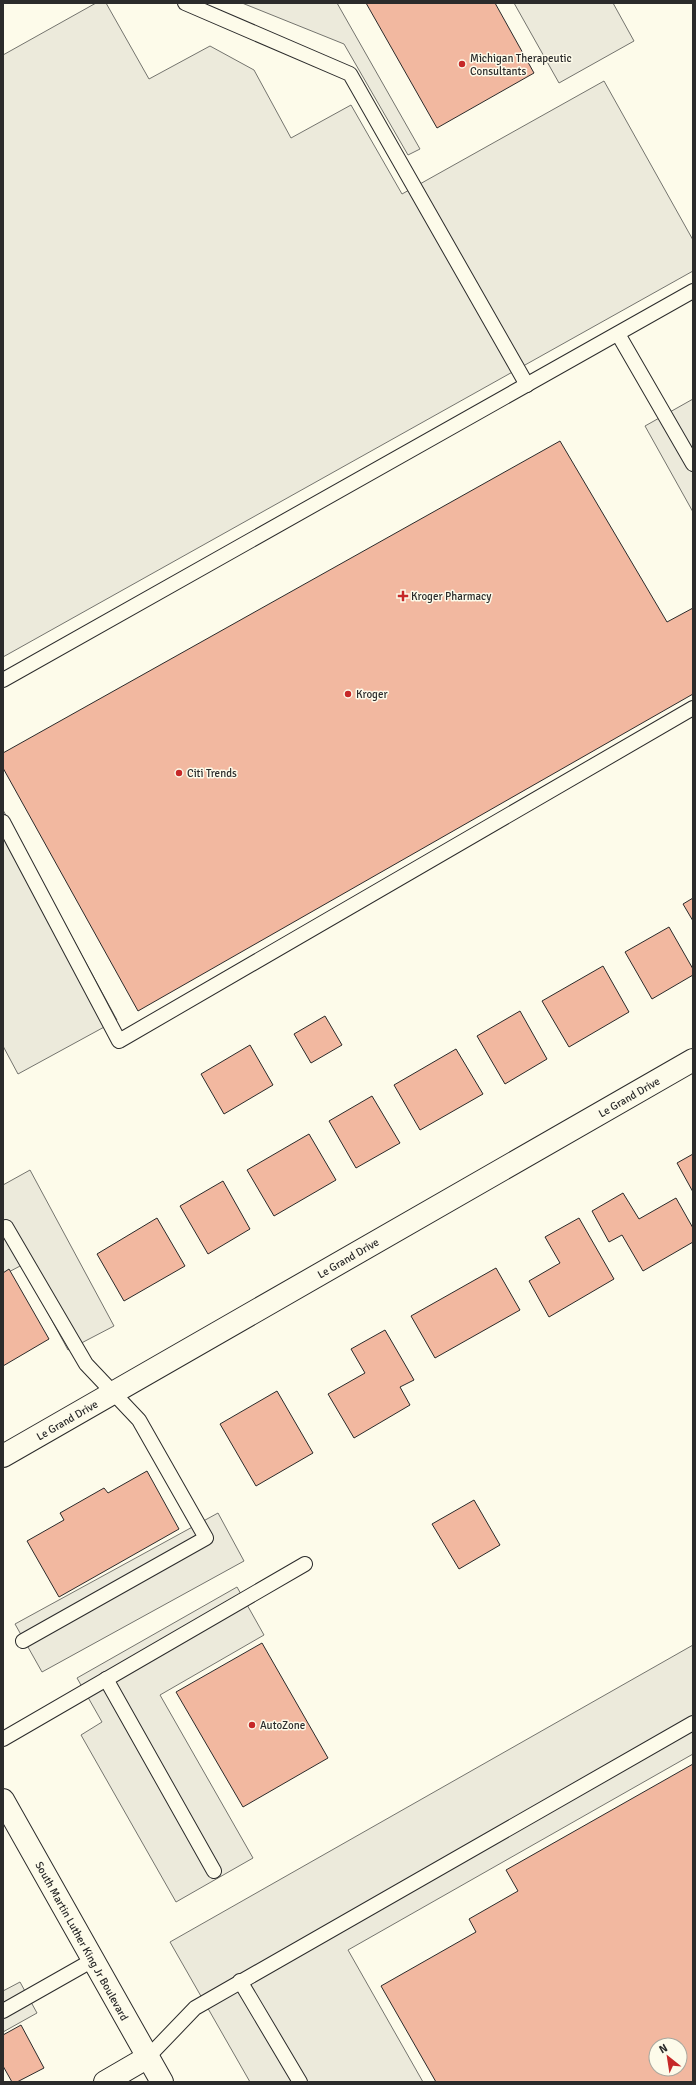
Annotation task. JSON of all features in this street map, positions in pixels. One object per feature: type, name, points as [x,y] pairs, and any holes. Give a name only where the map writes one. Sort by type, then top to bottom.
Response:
[{"type":"street","name":"Le Grand Drive","points":[[3,1456],[693,1060]]},
{"type":"street","name":"South Martin Luther King Jr Boulevard","points":[[3,1800],[162,2082]]},
{"type":"street","points":[[105,2082],[148,2057]]},
{"type":"lane","points":[[184,3],[350,74],[527,385]]},
{"type":"lane","points":[[3,680],[693,291]]},
{"type":"lane","points":[[618,334],[693,464]]},
{"type":"lane","points":[[3,822],[119,1041],[693,708]]},
{"type":"lane","points":[[3,1228],[6,1227],[86,1364],[139,1420],[206,1538],[23,1641]]},
{"type":"lane","points":[[3,1739],[305,1564]]},
{"type":"lane","points":[[106,1679],[214,1872]]},
{"type":"lane","points":[[148,2057],[195,2008],[693,1723]]},
{"type":"lane","points":[[3,2011],[93,1960]]},
{"type":"lane","points":[[240,1982],[300,2082]]},
{"type":"shaded area","points":[[96,3],[106,3],[149,79],[210,46],[254,70],[291,138],[351,105],[402,194],[604,81],[693,240],[693,271],[3,657],[3,55]]},
{"type":"shaded area","points":[[242,3],[337,3],[420,149],[408,155],[344,44]]},
{"type":"shaded area","points":[[514,3],[613,3],[634,41],[559,83]]},
{"type":"shaded area","points":[[693,399],[693,512],[645,426]]},
{"type":"shaded area","points":[[3,810],[117,1020],[18,1074],[3,1046]]},
{"type":"shaded area","points":[[30,1170],[114,1326],[68,1350],[22,1265],[3,1275],[3,1185]]},
{"type":"shaded area","points":[[218,1513],[244,1561],[42,1672],[15,1624]]},
{"type":"shaded area","points":[[237,1587],[264,1635],[160,1695],[253,1858],[176,1902],[81,1735],[102,1722],[77,1678]]},
{"type":"shaded area","points":[[693,1645],[693,1754],[348,1950],[423,2082],[250,2082],[170,1942]]},
{"type":"shaded area","points":[[20,1982],[37,2013],[3,2032],[3,1991]]},
{"type":"building","points":[[366,3],[495,3],[534,73],[437,128]]},
{"type":"building","points":[[560,441],[667,622],[693,608],[693,694],[138,1011],[3,768],[3,753]]},
{"type":"building","points":[[693,898],[693,921],[683,904]]},
{"type":"building","points":[[669,927],[693,969],[693,975],[652,999],[625,952]]},
{"type":"building","points":[[603,966],[629,1012],[569,1047],[542,1001]]},
{"type":"building","points":[[520,1011],[547,1059],[505,1084],[477,1036]]},
{"type":"building","points":[[325,1016],[342,1045],[311,1063],[294,1034]]},
{"type":"building","points":[[250,1045],[273,1085],[224,1114],[201,1074]]},
{"type":"building","points":[[456,1049],[483,1094],[420,1130],[394,1085]]},
{"type":"building","points":[[372,1096],[400,1143],[356,1168],[329,1121]]},
{"type":"building","points":[[309,1134],[336,1180],[274,1216],[247,1170]]},
{"type":"building","points":[[693,1154],[693,1192],[677,1163]]},
{"type":"building","points":[[223,1181],[250,1229],[208,1254],[180,1206]]},
{"type":"building","points":[[623,1193],[639,1219],[676,1198],[693,1228],[693,1242],[643,1271],[622,1235],[609,1242],[592,1211]]},
{"type":"building","points":[[157,1218],[185,1266],[124,1301],[97,1254]]},
{"type":"building","points":[[579,1218],[614,1279],[549,1317],[529,1281],[560,1263],[545,1237]]},
{"type":"building","points":[[496,1268],[520,1310],[435,1358],[411,1316]]},
{"type":"building","points":[[9,1269],[49,1339],[3,1366],[3,1273]]},
{"type":"building","points":[[385,1330],[414,1380],[400,1387],[410,1405],[354,1438],[328,1394],[365,1373],[351,1349]]},
{"type":"building","points":[[277,1391],[313,1453],[256,1486],[220,1424]]},
{"type":"building","points":[[147,1471],[179,1529],[59,1597],[27,1541],[64,1520],[60,1513],[104,1488],[108,1493]]},
{"type":"building","points":[[474,1500],[500,1545],[459,1569],[432,1524]]},
{"type":"building","name":"AutoZone","points":[[262,1643],[328,1758],[243,1807],[176,1692]]},
{"type":"building","points":[[693,1764],[693,2082],[436,2082],[381,1986],[476,1932],[469,1919],[518,1891],[506,1870]]},
{"type":"building","points":[[21,2025],[44,2068],[17,2082],[12,2082],[3,2066],[3,2035]]},
{"type":"place","name":"Michigan Therapeutic Consultants","points":[[462,64]]},
{"type":"place","name":"Kroger Pharmacy","points":[[403,596]]},
{"type":"place","name":"Kroger","points":[[348,694]]},
{"type":"place","name":"Citi Trends","points":[[179,773]]},
{"type":"place","name":"AutoZone","points":[[252,1725]]}]
